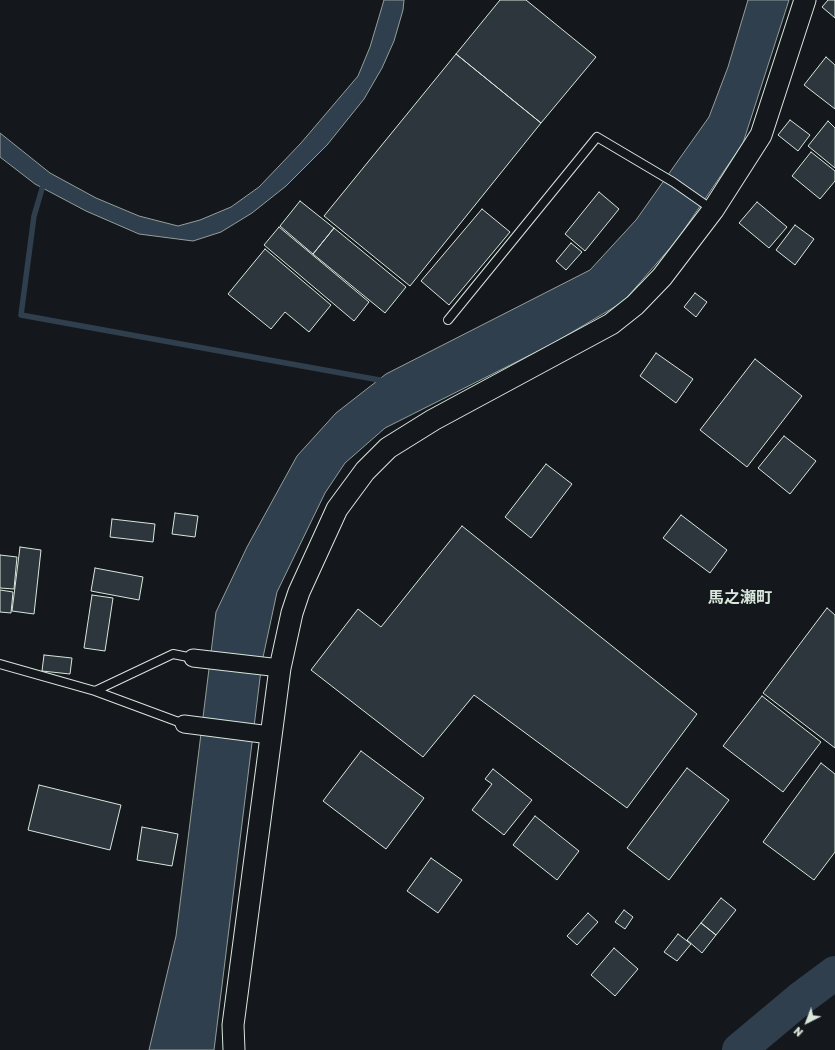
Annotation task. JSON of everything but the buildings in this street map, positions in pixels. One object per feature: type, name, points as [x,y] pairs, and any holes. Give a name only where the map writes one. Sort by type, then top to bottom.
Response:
[{"type":"street","points":[[234,1050],[233,1025],[280,668],[292,612],[305,576],[337,509],[365,471],[388,448],[433,420],[611,324],[635,305],[662,277],[761,135],[805,0]]},
{"type":"street","points":[[193,658],[280,668]]},
{"type":"street","points":[[184,724],[270,735]]},
{"type":"lane","points":[[448,320],[597,137],[673,182],[710,208]]},
{"type":"lane","points":[[95,691],[173,654],[193,658]]},
{"type":"lane","points":[[0,664],[95,691],[184,724]]},
{"type":"water","points":[[384,0],[404,0],[403,10],[394,41],[382,68],[364,99],[327,145],[286,186],[252,213],[221,232],[193,241],[139,234],[86,211],[35,184],[0,157],[0,133],[50,173],[96,198],[139,216],[178,226],[200,220],[231,207],[259,187],[301,143],[358,76],[370,47]]},
{"type":"water","points":[[748,0],[789,0],[743,143],[677,240],[623,302],[552,344],[385,428],[345,463],[325,493],[277,592],[262,662],[214,1050],[149,1050],[176,936],[216,612],[247,547],[297,456],[336,413],[386,374],[590,270],[636,220],[709,117],[728,67]]},
{"type":"waterway","points":[[44,182],[34,216],[21,315],[385,381]]},
{"type":"waterway","points":[[739,1050],[800,999],[835,973]]},
{"type":"district","name":"馬之瀬町","points":[[740,598]]}]
